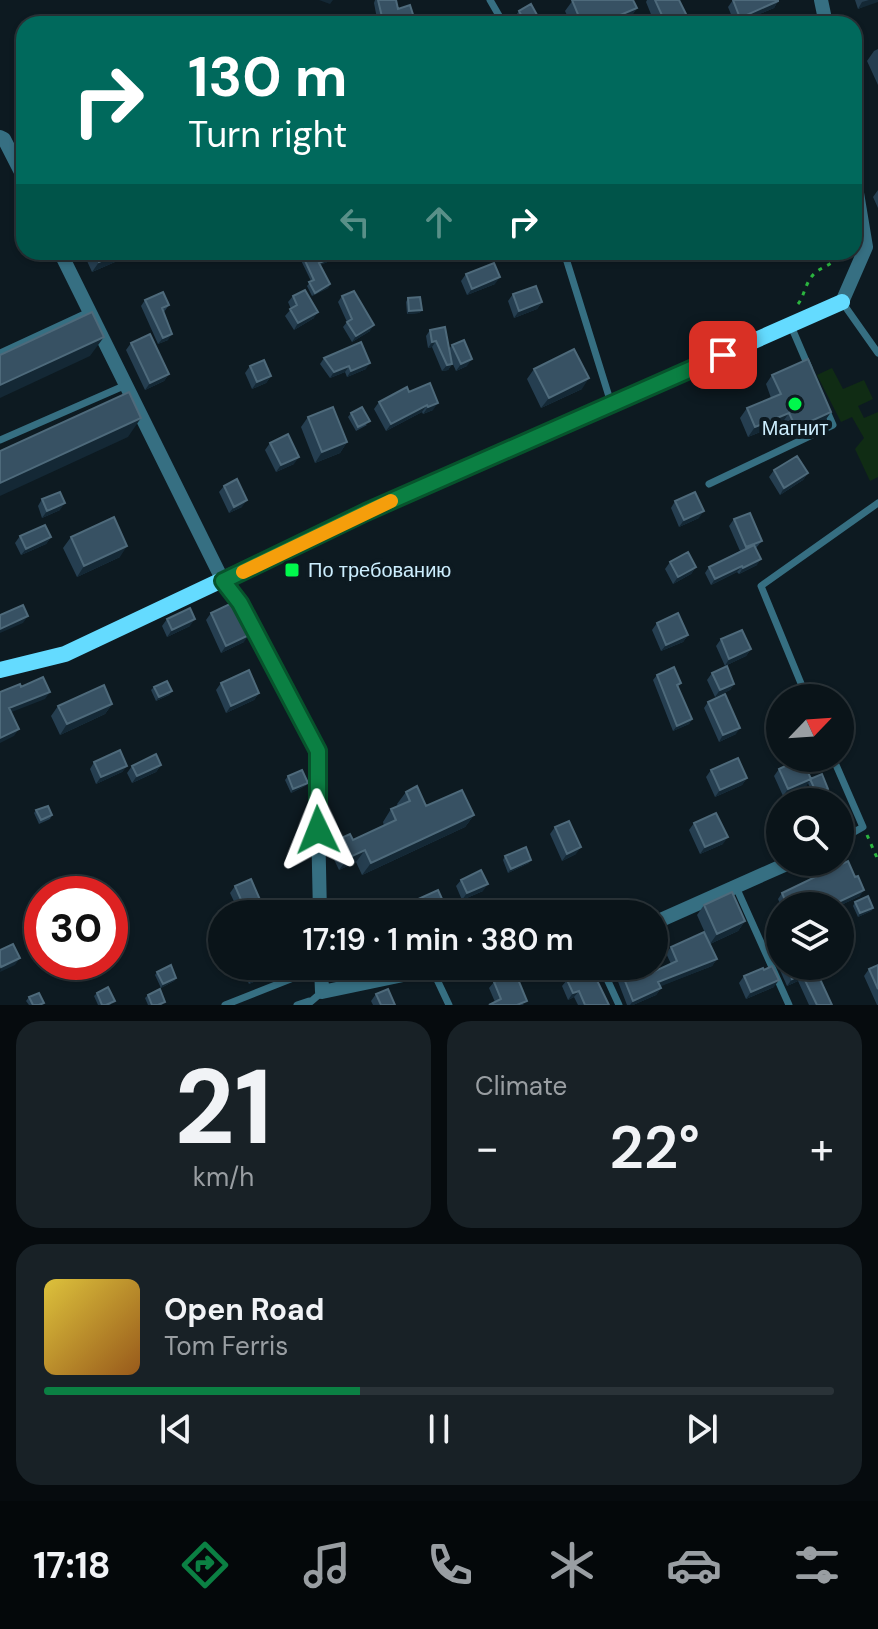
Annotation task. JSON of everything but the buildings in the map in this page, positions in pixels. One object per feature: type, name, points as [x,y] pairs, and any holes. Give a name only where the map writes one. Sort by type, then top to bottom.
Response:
[{"type":"street","points":[[0,137],[16,162]]},
{"type":"street","points":[[0,670],[65,654],[366,512],[842,302],[872,244],[862,206]]},
{"type":"street","points":[[64,260],[223,581],[240,603],[318,751],[320,900]]},
{"type":"street","points":[[668,917],[766,873]]},
{"type":"street","points":[[322,980],[322,992],[379,980]]},
{"type":"lane","points":[[566,260],[611,403]]},
{"type":"lane","points":[[842,302],[878,353]]},
{"type":"lane","points":[[0,353],[90,312]]},
{"type":"lane","points":[[791,326],[815,383]]},
{"type":"lane","points":[[0,440],[126,385]]},
{"type":"lane","points":[[709,484],[833,425],[821,397]]},
{"type":"lane","points":[[801,684],[761,586],[878,503]]},
{"type":"lane","points":[[839,772],[863,827],[854,832]]},
{"type":"lane","points":[[736,887],[789,1005]]},
{"type":"lane","points":[[225,1005],[287,980]]},
{"type":"lane","points":[[437,980],[449,1005]]},
{"type":"lane","points":[[607,980],[619,1005]]},
{"type":"lane","points":[[297,1005],[308,1003],[322,992]]},
{"type":"path","points":[[795,308],[815,273],[836,260]]},
{"type":"path","points":[[863,827],[878,860]]},
{"type":"green space","points":[[832,368],[843,389],[864,380],[873,399],[858,406],[864,418],[878,412],[878,477],[870,481],[855,449],[864,438],[852,417],[841,422],[817,375]]},
{"type":"slow traffic","points":[[243,572],[391,501]]},
{"type":"place","name":"Магнит","points":[[795,404]]},
{"type":"place","name":"По требованию","points":[[292,570]]},
{"type":"route","points":[[318,830],[318,751],[240,603],[223,581],[366,512],[723,355]]}]
